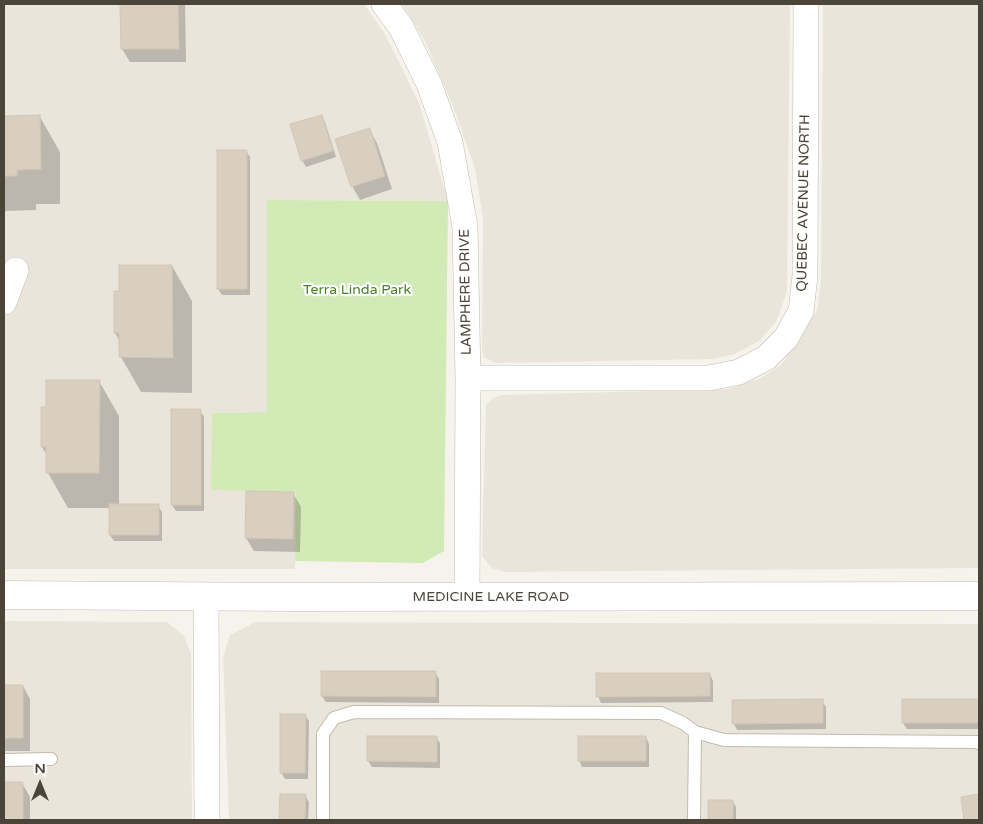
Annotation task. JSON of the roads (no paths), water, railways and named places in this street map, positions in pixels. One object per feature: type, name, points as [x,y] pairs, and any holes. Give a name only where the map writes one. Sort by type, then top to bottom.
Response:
[{"type":"street","name":"LAMPHERE DRIVE","points":[[384,4],[401,27],[428,84],[450,142],[465,227],[468,378],[467,597]]},
{"type":"street","name":"QUEBEC AVENUE NORTH","points":[[468,378],[709,378],[739,372],[766,358],[786,338],[801,311],[806,276],[806,4]]},
{"type":"street","points":[[4,302],[16,270]]},
{"type":"street","name":"MEDICINE LAKE ROAD","points":[[4,594],[467,597],[979,596]]},
{"type":"street","points":[[206,596],[207,820]]},
{"type":"lane","points":[[323,820],[323,734],[334,718],[354,712],[660,713],[683,723],[695,732],[724,740],[979,743]]},
{"type":"lane","points":[[694,820],[695,732]]},
{"type":"lane","points":[[4,760],[51,759]]},
{"type":"park label","name":"Terra Linda Park","points":[[357,290]]}]
